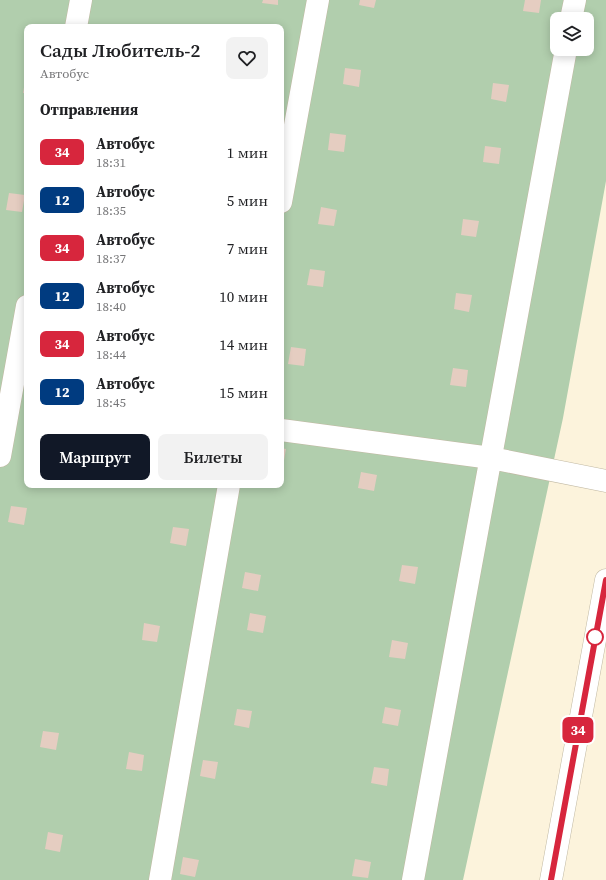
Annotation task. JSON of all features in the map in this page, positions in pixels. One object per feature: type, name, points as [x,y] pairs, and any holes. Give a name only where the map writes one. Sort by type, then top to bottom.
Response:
[{"type":"main road","points":[[77,24],[81,0]]},
{"type":"main road","points":[[284,186],[318,0]]},
{"type":"main road","points":[[572,12],[574,0]]},
{"type":"main road","points":[[413,880],[565,56]]},
{"type":"main road","points":[[0,456],[13,394],[24,325]]},
{"type":"main road","points":[[284,430],[491,458],[606,481]]},
{"type":"main road","points":[[160,880],[228,488]]},
{"type":"main road","points":[[551,880],[600,651],[606,580]]},
{"type":"green space","points":[[0,0],[606,0],[606,181],[563,418],[463,880],[0,880]]},
{"type":"building","points":[[263,0],[278,0],[278,5],[262,3]]},
{"type":"building","points":[[360,0],[376,0],[374,8],[359,5]]},
{"type":"building","points":[[525,0],[541,0],[539,13],[523,11]]},
{"type":"building","points":[[345,68],[361,70],[359,87],[343,84]]},
{"type":"building","points":[[493,83],[509,85],[506,102],[491,99]]},
{"type":"building","points":[[330,133],[346,135],[344,152],[328,150]]},
{"type":"building","points":[[485,146],[501,148],[499,164],[483,162]]},
{"type":"building","points":[[9,193],[24,195],[22,212],[6,210]]},
{"type":"building","points":[[321,207],[337,210],[334,226],[318,224]]},
{"type":"building","points":[[463,219],[479,221],[476,237],[461,235]]},
{"type":"building","points":[[310,269],[325,271],[323,287],[307,285]]},
{"type":"building","points":[[456,293],[472,295],[469,312],[454,309]]},
{"type":"building","points":[[291,347],[306,349],[304,366],[288,364]]},
{"type":"building","points":[[453,368],[468,370],[466,387],[450,385]]},
{"type":"building","points":[[284,449],[286,449],[284,460]]},
{"type":"building","points":[[361,472],[377,475],[374,491],[358,488]]},
{"type":"building","points":[[11,506],[27,508],[24,525],[8,522]]},
{"type":"building","points":[[173,527],[189,529],[186,546],[170,543]]},
{"type":"building","points":[[402,565],[418,567],[415,584],[399,581]]},
{"type":"building","points":[[245,572],[261,575],[258,591],[242,588]]},
{"type":"building","points":[[250,613],[266,616],[263,633],[247,630]]},
{"type":"building","points":[[144,623],[160,626],[157,642],[142,640]]},
{"type":"building","points":[[392,640],[408,643],[405,659],[389,657]]},
{"type":"building","points":[[385,707],[401,710],[398,726],[382,723]]},
{"type":"building","points":[[237,709],[252,711],[249,728],[234,725]]},
{"type":"building","points":[[43,731],[59,733],[56,750],[40,747]]},
{"type":"building","points":[[129,752],[144,755],[142,771],[126,769]]},
{"type":"building","points":[[203,760],[218,762],[215,779],[200,776]]},
{"type":"building","points":[[374,767],[389,769],[387,786],[371,783]]},
{"type":"building","points":[[48,832],[63,835],[60,852],[45,849]]},
{"type":"building","points":[[183,857],[199,860],[195,877],[180,874]]},
{"type":"building","points":[[355,859],[371,862],[368,878],[352,876]]},
{"type":"bus line","name":"34","points":[[551,880],[606,580]]}]
